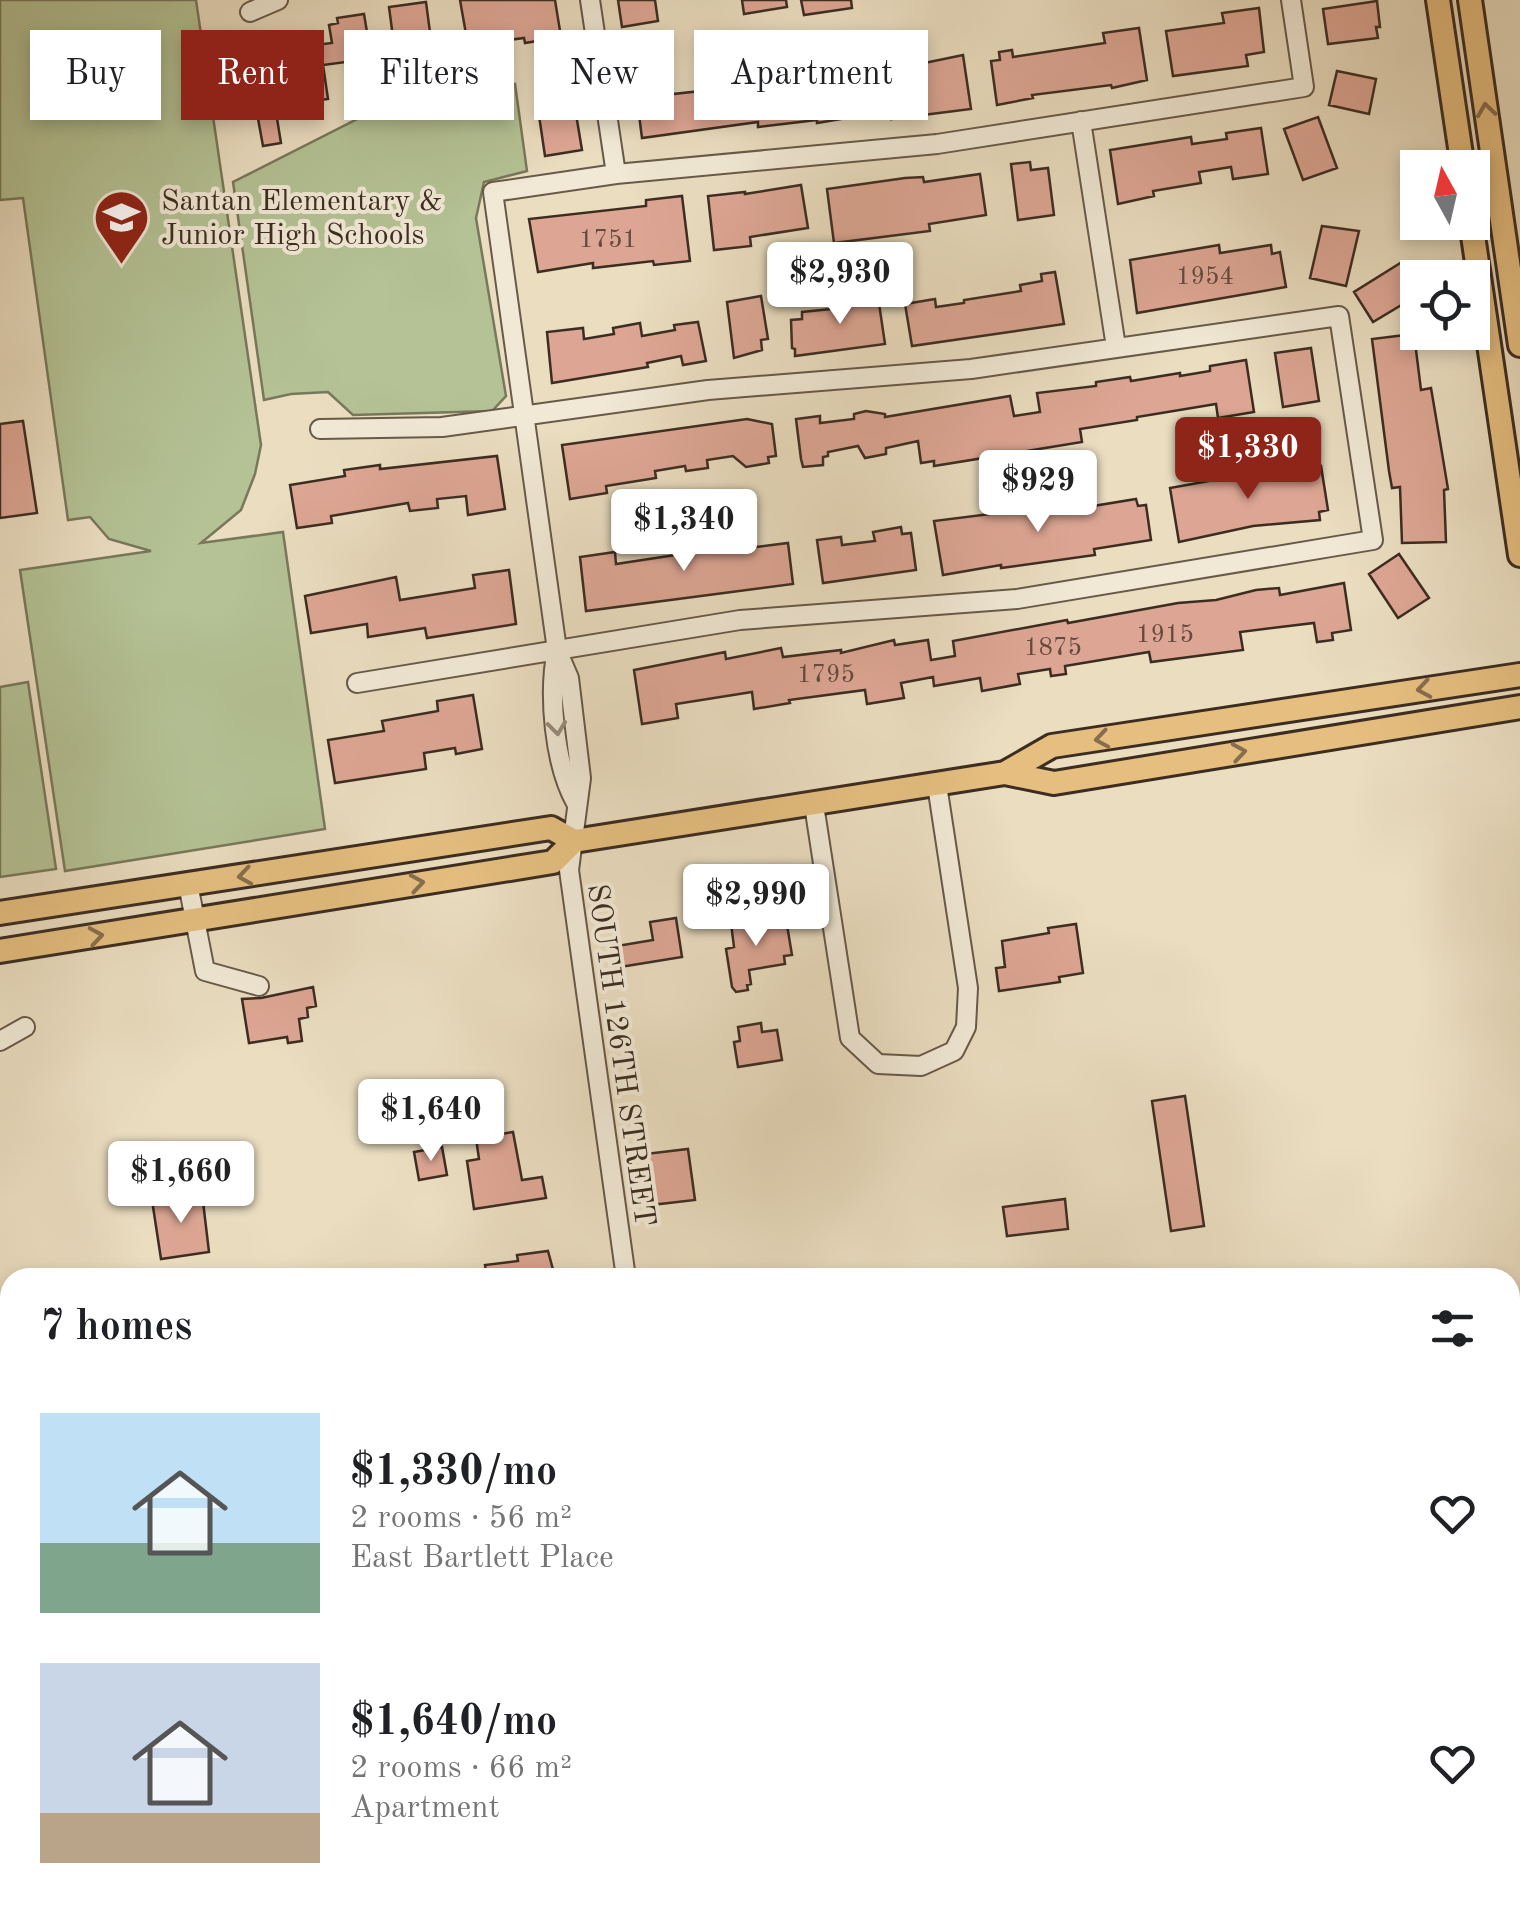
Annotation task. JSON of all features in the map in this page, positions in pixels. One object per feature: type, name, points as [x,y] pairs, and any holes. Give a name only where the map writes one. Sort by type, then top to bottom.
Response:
[{"type":"main road","points":[[1438,0],[1460,150]]},
{"type":"main road","points":[[1470,0],[1520,345]]},
{"type":"main road","points":[[1474,240],[1520,555]]},
{"type":"main road","points":[[1005,774],[1052,746],[1520,674]]},
{"type":"main road","points":[[0,951],[553,862],[574,841],[1005,774],[1054,783],[1520,707]]},
{"type":"main road","points":[[0,913],[551,828],[574,841]]},
{"type":"street","points":[[250,12],[278,0]]},
{"type":"street","points":[[590,0],[616,174]]},
{"type":"street","points":[[557,650],[493,192],[616,174],[937,144],[1304,88],[1291,0]]},
{"type":"street","points":[[1080,121],[1116,346]]},
{"type":"street","points":[[320,429],[442,428],[708,390],[970,369],[1339,316],[1372,540],[1017,599],[740,620],[357,683]]},
{"type":"street","name":"SOUTH 126TH STREET","points":[[557,650],[551,679],[563,780],[576,804],[569,870],[625,1268]]},
{"type":"street","points":[[814,805],[850,1038],[878,1064],[921,1066],[954,1051],[966,1027],[968,988],[938,785]]},
{"type":"street","points":[[188,884],[205,971],[259,986]]},
{"type":"street","points":[[0,1040],[25,1027]]},
{"type":"green space","name":"Santan Elementary & Junior High Schools","points":[[0,0],[196,0],[200,30],[181,30],[181,120],[214,120],[261,445],[241,510],[201,543],[283,532],[325,829],[65,871],[20,570],[151,551],[109,539],[90,517],[68,520],[23,198],[0,200]]},
{"type":"green space","points":[[514,84],[527,171],[484,182],[476,218],[506,396],[492,411],[353,415],[328,392],[264,400],[233,182],[355,120],[514,120]]},
{"type":"green space","points":[[28,682],[56,869],[0,877],[0,687]]},
{"type":"building","points":[[460,0],[555,0],[560,30],[534,30],[534,42],[514,39],[514,30],[465,30]]},
{"type":"building","points":[[618,0],[655,0],[658,21],[622,27]]},
{"type":"building","points":[[742,0],[786,0],[787,7],[744,14]]},
{"type":"building","points":[[801,0],[851,0],[852,8],[804,15]]},
{"type":"building","points":[[1377,1],[1378,38],[1328,44],[1323,9]]},
{"type":"building","points":[[426,2],[430,30],[392,30],[389,7]]},
{"type":"building","points":[[1259,8],[1264,52],[1246,55],[1248,66],[1173,76],[1166,31],[1224,23],[1222,13]]},
{"type":"building","points":[[364,14],[367,30],[344,30],[344,62],[324,65],[324,44],[332,43],[329,25],[338,23],[337,18]]},
{"type":"building","points":[[1139,28],[1147,80],[1112,88],[1111,85],[1032,95],[1033,98],[997,105],[991,61],[1000,60],[999,52],[1012,50],[1013,57],[1105,43],[1103,33]]},
{"type":"building","points":[[963,55],[971,109],[928,114],[928,62]]},
{"type":"building","points":[[1337,71],[1376,79],[1369,114],[1329,105]]},
{"type":"building","points":[[694,92],[694,120],[817,120],[758,127],[758,122],[642,138],[640,120],[674,120],[674,94]]},
{"type":"building","points":[[1318,117],[1337,168],[1303,180],[1284,129]]},
{"type":"building","points":[[258,120],[277,120],[281,143],[263,146]]},
{"type":"building","points":[[540,120],[577,120],[582,150],[545,156]]},
{"type":"building","points":[[1261,128],[1268,174],[1233,179],[1231,167],[1199,172],[1201,183],[1153,191],[1154,196],[1118,204],[1110,150],[1191,137],[1192,144],[1227,139],[1226,133]]},
{"type":"building","points":[[1030,162],[1031,170],[1048,168],[1054,215],[1018,220],[1011,164]]},
{"type":"building","points":[[980,174],[986,215],[929,224],[930,231],[834,243],[827,189],[905,178],[923,177],[924,182]]},
{"type":"building","points":[[801,185],[808,228],[750,237],[751,246],[714,250],[708,196]]},
{"type":"building","points":[[682,196],[690,261],[593,268],[593,263],[538,272],[529,219],[646,206],[646,200]]},
{"type":"building","points":[[1322,226],[1359,231],[1346,286],[1310,278]]},
{"type":"building","points":[[1219,245],[1220,253],[1271,245],[1272,254],[1280,252],[1286,287],[1137,313],[1130,260]]},
{"type":"building","points":[[1400,263],[1400,306],[1373,322],[1354,292]]},
{"type":"building","points":[[1055,272],[1064,324],[912,346],[905,304],[935,299],[936,307],[1021,291],[1020,285],[1042,281],[1041,274]]},
{"type":"building","points":[[877,290],[885,344],[795,356],[791,320],[802,319],[802,312],[842,308],[841,300],[852,298],[852,294]]},
{"type":"building","points":[[761,296],[768,339],[761,340],[762,350],[734,358],[727,302]]},
{"type":"building","points":[[698,322],[706,361],[683,365],[681,356],[647,363],[648,367],[552,383],[547,332],[583,328],[584,339],[614,334],[613,328],[640,323],[642,336]]},
{"type":"building","points":[[1400,336],[1400,350],[1416,350],[1421,390],[1431,388],[1448,489],[1444,490],[1446,542],[1402,543],[1400,487],[1392,488],[1372,339]]},
{"type":"building","points":[[1311,348],[1319,401],[1283,407],[1275,353]]},
{"type":"building","points":[[1246,360],[1254,412],[1218,418],[1216,404],[1137,417],[1080,429],[1082,442],[934,466],[934,461],[921,463],[918,441],[886,448],[886,454],[865,458],[858,446],[828,452],[823,465],[803,467],[801,459],[796,419],[820,416],[820,423],[854,419],[854,414],[866,411],[885,417],[1010,396],[1014,416],[1040,412],[1037,393],[1096,386],[1096,382],[1130,377],[1131,381],[1180,376]]},
{"type":"building","points":[[747,419],[772,424],[776,456],[768,457],[769,463],[746,467],[733,456],[707,460],[708,468],[686,471],[685,466],[655,471],[656,478],[606,486],[607,493],[570,499],[562,445]]},
{"type":"building","points":[[23,421],[37,513],[0,518],[0,424]]},
{"type":"building","points":[[497,456],[505,509],[468,515],[466,496],[437,499],[438,508],[410,511],[408,503],[331,516],[332,523],[297,528],[290,485],[345,476],[344,470]]},
{"type":"building","points":[[1321,466],[1328,510],[1319,512],[1320,520],[1253,526],[1179,542],[1170,488],[1264,471],[1264,475]]},
{"type":"building","points":[[1136,499],[1138,506],[1146,505],[1151,540],[1094,549],[1095,555],[943,575],[934,521]]},
{"type":"building","points":[[901,527],[902,534],[911,533],[916,570],[823,583],[817,540],[841,537],[842,545],[875,541],[873,532]]},
{"type":"building","points":[[729,536],[732,550],[788,543],[793,584],[586,611],[580,557],[615,552],[616,564],[695,552],[694,542]]},
{"type":"building","points":[[1399,554],[1429,598],[1398,618],[1369,574]]},
{"type":"building","points":[[509,570],[516,624],[427,638],[425,628],[368,637],[367,624],[311,633],[305,596],[396,577],[400,600],[475,588],[473,575]]},
{"type":"building","points":[[1344,583],[1351,630],[1332,633],[1333,640],[1317,642],[1314,623],[1240,632],[1243,650],[1151,662],[1149,652],[1065,666],[1066,674],[1051,676],[1050,669],[1018,674],[1020,684],[982,691],[980,678],[934,686],[933,677],[901,683],[904,698],[867,704],[865,690],[754,709],[752,692],[676,704],[678,718],[642,724],[634,670],[725,652],[726,659],[781,648],[783,657],[841,653],[894,640],[895,645],[928,640],[931,660],[955,656],[953,641],[1067,620],[1068,623],[1216,600],[1256,590],[1279,588],[1280,595]]},
{"type":"building","points":[[473,695],[482,749],[456,754],[455,748],[424,753],[426,769],[335,783],[328,740],[384,731],[382,721],[438,711],[437,701]]},
{"type":"building","points":[[676,918],[682,957],[620,967],[617,946],[653,940],[650,922]]},
{"type":"building","points":[[759,919],[759,923],[786,919],[792,955],[784,956],[785,964],[749,970],[748,990],[736,992],[726,949],[734,947],[731,923]]},
{"type":"building","points":[[1076,924],[1083,973],[1059,977],[1060,982],[999,991],[996,968],[1005,967],[1002,941]]},
{"type":"building","points":[[313,987],[316,1006],[307,1008],[308,1017],[299,1019],[302,1041],[288,1043],[287,1037],[249,1043],[242,999]]},
{"type":"building","points":[[761,1023],[762,1032],[777,1030],[782,1060],[738,1067],[734,1042],[740,1041],[738,1027]]},
{"type":"building","points":[[1185,1096],[1204,1226],[1171,1231],[1152,1101]]},
{"type":"building","points":[[513,1132],[522,1180],[542,1177],[546,1198],[474,1209],[467,1161],[479,1159],[476,1138]]},
{"type":"building","points":[[442,1147],[447,1175],[419,1180],[414,1152]]},
{"type":"building","points":[[688,1149],[695,1200],[651,1205],[645,1154]]},
{"type":"building","points":[[202,1193],[209,1252],[161,1259],[152,1200]]},
{"type":"building","points":[[1065,1199],[1068,1229],[1007,1236],[1003,1207]]},
{"type":"building","points":[[548,1251],[553,1268],[486,1268],[485,1265],[518,1261],[517,1255]]},
{"type":"place","name":"Santan Elementary & Junior High Schools","points":[[122,266]]}]
